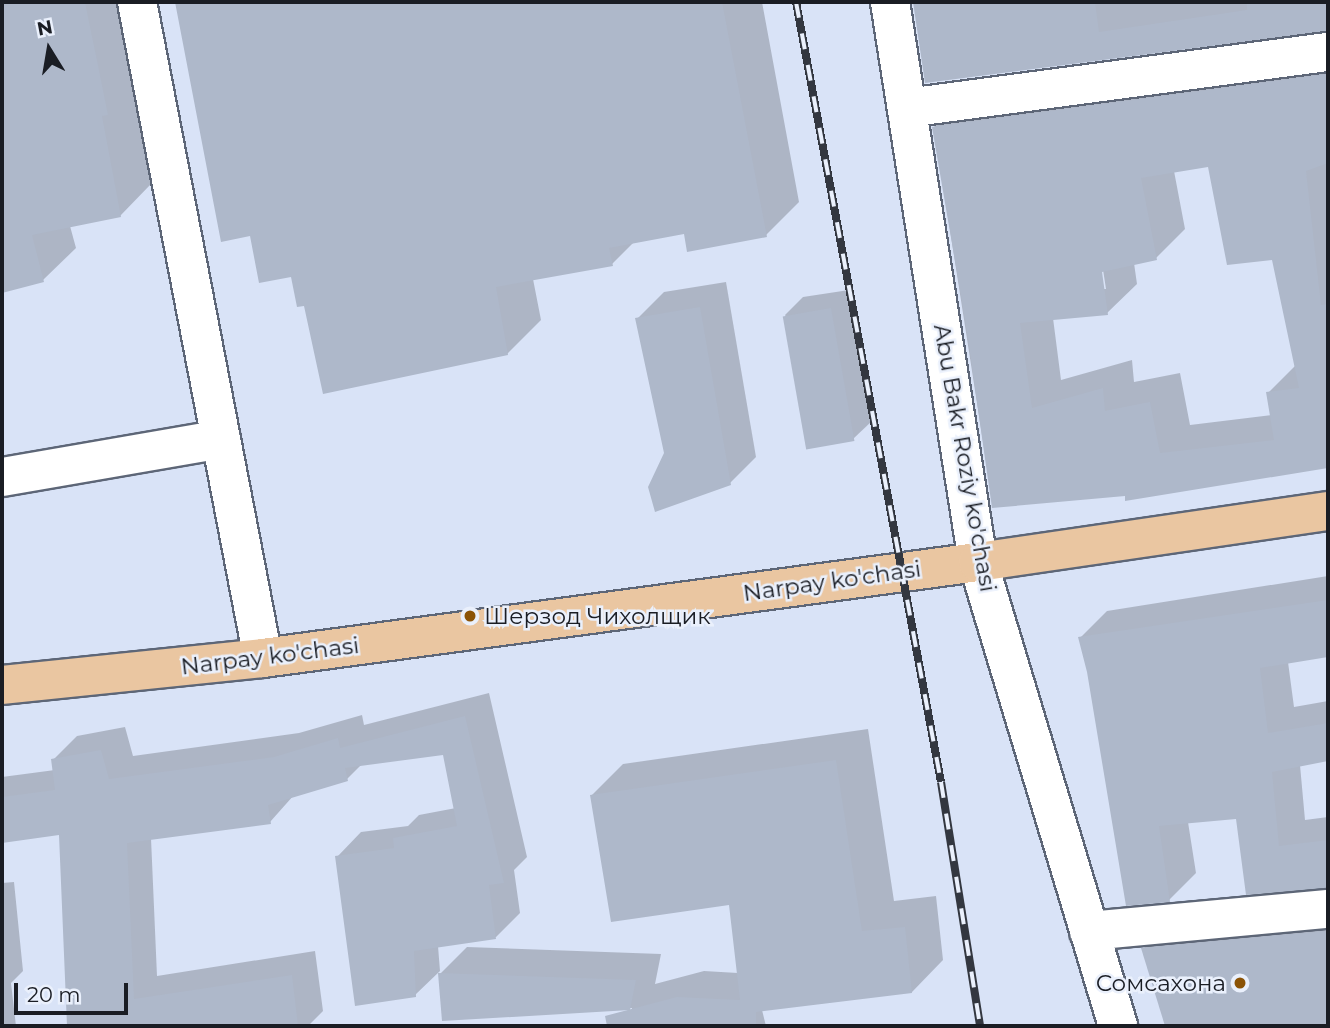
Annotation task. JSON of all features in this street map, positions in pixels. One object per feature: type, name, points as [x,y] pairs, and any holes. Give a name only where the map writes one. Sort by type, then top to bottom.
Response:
[{"type":"main road","name":"Narpay ko'chasi","points":[[2,685],[263,658],[978,562],[1328,511]]},
{"type":"street","points":[[137,2],[263,658]]},
{"type":"street","name":"Abu Bakr Roziy ko'chasi","points":[[890,2],[978,562],[1118,1026]]},
{"type":"street","points":[[907,108],[1328,52]]},
{"type":"street","points":[[2,477],[221,439]]},
{"type":"street","points":[[1089,931],[1328,909]]},
{"type":"building","points":[[2,2],[85,2],[108,115],[102,116],[121,217],[32,235],[44,282],[2,293]]},
{"type":"building","points":[[175,2],[722,2],[767,237],[687,252],[684,234],[609,248],[613,266],[496,287],[508,355],[323,394],[304,306],[297,307],[291,277],[259,283],[250,236],[221,242]]},
{"type":"building","points":[[913,2],[1095,2],[1099,32],[1247,10],[1247,2],[1328,2],[1328,31],[925,83]]},
{"type":"building","points":[[1328,74],[1328,163],[1306,171],[1321,305],[1328,304],[1328,468],[1125,501],[1125,496],[992,508],[967,331],[932,127]],"holes":[[[1208,167],[1227,265],[1272,260],[1299,388],[1266,392],[1274,440],[1160,453],[1150,402],[1105,411],[1103,388],[1032,408],[1020,323],[1108,315],[1102,272],[1157,260],[1141,178]]]},
{"type":"building","points":[[700,307],[731,485],[655,512],[648,487],[664,453],[635,318]]},
{"type":"building","points":[[831,308],[854,441],[806,449],[783,317]]},
{"type":"building","points":[[1328,600],[1328,657],[1260,668],[1268,733],[1328,723],[1328,761],[1272,772],[1279,846],[1328,840],[1328,888],[1246,895],[1236,819],[1159,826],[1170,902],[1126,906],[1087,672],[1078,637]]},
{"type":"building","points":[[465,716],[504,883],[489,885],[496,939],[414,951],[416,997],[355,1006],[335,856],[394,848],[393,838],[457,826],[443,755],[345,768],[348,781],[268,805],[271,824],[127,843],[134,999],[292,975],[298,1026],[67,1026],[59,835],[2,843],[2,797],[55,790],[51,759],[101,750],[109,779],[274,757],[338,738],[340,748]]},
{"type":"building","points":[[836,760],[862,931],[905,927],[912,993],[756,1012],[756,1026],[607,1026],[605,1016],[677,997],[740,1000],[729,905],[611,922],[590,795]]},
{"type":"building","name":"Сомсахона","points":[[1328,931],[1328,1026],[1165,1026],[1141,948]]},
{"type":"building","points":[[438,973],[636,980],[630,1010],[442,1021]]},
{"type":"railway","points":[[796,2],[941,782],[980,1026]]},
{"type":"place","name":"Шерзод Чихолщик","points":[[470,616]]},
{"type":"place","name":"Сомсахона","points":[[1240,983]]}]
